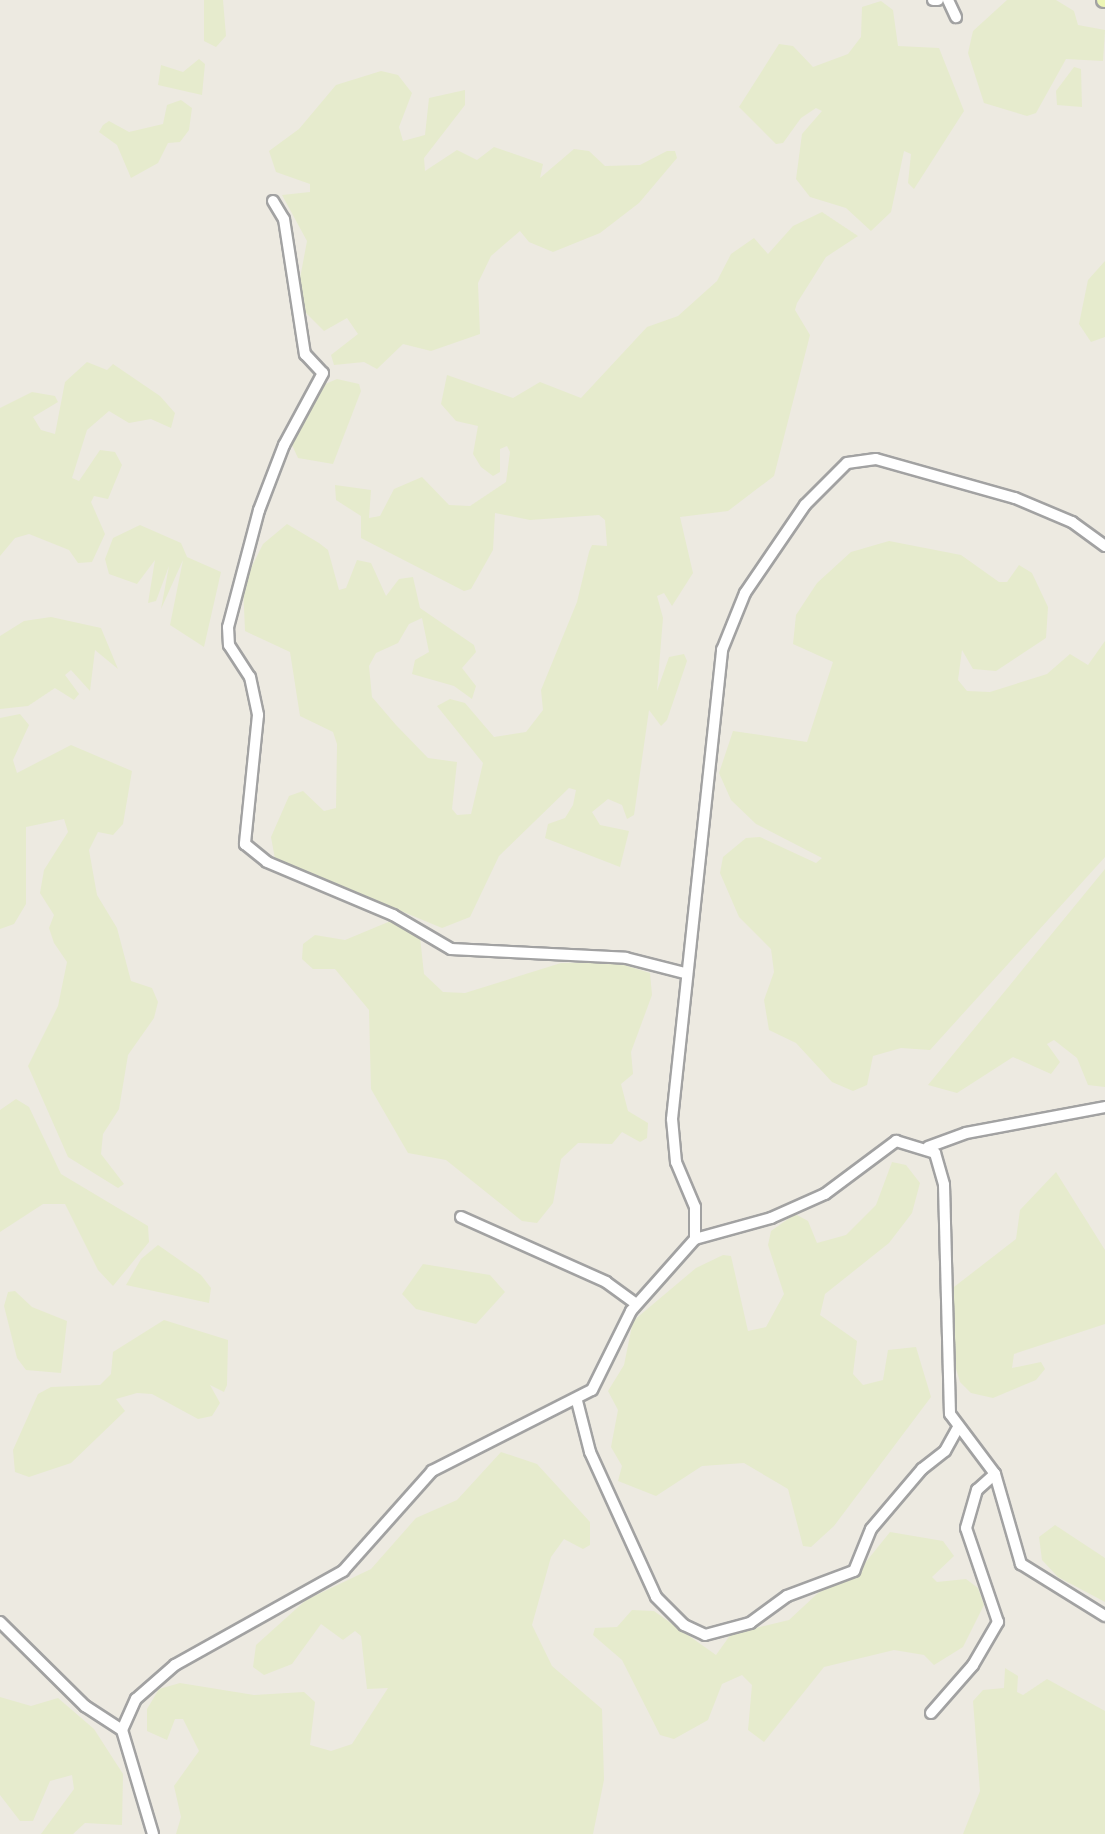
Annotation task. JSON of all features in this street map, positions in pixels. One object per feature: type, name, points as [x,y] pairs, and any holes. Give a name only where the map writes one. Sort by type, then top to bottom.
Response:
[{"type":"street","points":[[948,0],[957,17]]},
{"type":"street","points":[[273,201],[284,219],[305,354],[323,373],[284,445],[259,510],[228,627],[229,645],[250,677],[258,715],[245,845],[267,862],[393,915],[451,949],[613,957],[685,973]]},
{"type":"street","points":[[695,1239],[695,1208],[676,1162],[672,1119],[685,973],[726,634],[745,593],[837,470],[860,458],[930,472],[1059,516],[1105,545]]},
{"type":"street","points":[[122,1730],[136,1699],[174,1665],[342,1571],[432,1471],[577,1401],[601,1378],[636,1304],[695,1239],[816,1198],[896,1140],[928,1146],[966,1133],[1105,1107]]},
{"type":"street","points":[[928,1146],[941,1164],[944,1185],[948,1402],[958,1428],[995,1474],[1021,1564],[1105,1616]]},
{"type":"street","points":[[461,1217],[606,1282],[636,1304]]},
{"type":"street","points":[[577,1401],[598,1472],[656,1597],[684,1625],[705,1635],[750,1623],[787,1596],[854,1571],[872,1530],[922,1469],[945,1451],[958,1428]]},
{"type":"street","points":[[931,1713],[973,1665],[998,1622],[966,1528],[977,1490],[995,1474]]},
{"type":"street","points":[[0,1622],[85,1706],[122,1730],[153,1834]]},
{"type":"green space","points":[[204,0],[223,0],[226,36],[216,47],[204,41]]},
{"type":"green space","points":[[1007,0],[1056,0],[1074,11],[1078,25],[1105,30],[1103,61],[1066,59],[1036,113],[1027,116],[984,103],[968,53],[973,31]]},
{"type":"green space","points":[[881,1],[893,10],[898,46],[939,48],[964,111],[914,189],[908,183],[911,154],[904,151],[891,212],[871,231],[846,208],[810,197],[796,179],[802,134],[822,111],[816,108],[801,118],[783,143],[776,144],[739,107],[779,44],[793,46],[813,67],[848,54],[861,37],[862,7]]},
{"type":"green space","points":[[199,59],[205,64],[202,95],[158,85],[161,65],[183,72]]},
{"type":"green space","points":[[1074,67],[1081,69],[1082,107],[1057,105],[1056,91]]},
{"type":"green space","points":[[381,71],[398,75],[412,93],[399,127],[403,141],[425,135],[429,98],[465,90],[465,105],[424,158],[425,171],[457,150],[477,160],[494,147],[543,164],[540,178],[574,149],[589,151],[605,166],[640,165],[667,151],[675,151],[677,158],[639,203],[600,233],[553,252],[529,242],[520,231],[491,256],[478,283],[480,334],[431,351],[403,344],[377,369],[364,362],[334,365],[331,355],[358,334],[347,318],[324,331],[304,311],[298,289],[307,241],[282,195],[310,192],[310,184],[276,172],[269,151],[299,129],[336,85]]},
{"type":"green space","points":[[181,100],[192,108],[189,130],[180,142],[168,143],[158,163],[131,178],[117,145],[99,132],[103,125],[109,121],[129,132],[163,124],[167,105]]},
{"type":"green space","points":[[822,212],[858,236],[826,257],[797,303],[795,310],[810,335],[774,476],[728,511],[680,517],[693,573],[672,606],[664,593],[657,596],[663,618],[657,691],[669,657],[684,654],[687,661],[667,720],[661,726],[649,710],[634,815],[627,819],[622,805],[608,799],[592,812],[600,825],[629,831],[620,867],[545,838],[548,824],[565,818],[573,805],[576,790],[569,788],[499,856],[470,917],[442,928],[275,859],[271,837],[289,796],[303,791],[324,811],[336,808],[337,744],[333,732],[300,716],[290,652],[245,631],[243,584],[263,544],[287,524],[319,543],[328,550],[339,590],[346,588],[357,560],[371,563],[386,596],[399,579],[413,577],[420,608],[474,645],[476,652],[462,668],[476,686],[472,699],[454,686],[412,674],[415,660],[429,652],[422,618],[409,624],[398,643],[376,653],[369,666],[372,697],[396,725],[428,758],[457,762],[452,809],[457,815],[471,814],[483,763],[437,706],[450,699],[465,703],[494,737],[526,732],[543,710],[541,690],[577,602],[592,545],[607,546],[605,520],[599,515],[530,520],[495,513],[493,550],[471,589],[464,591],[361,538],[361,516],[336,500],[335,485],[371,490],[369,518],[380,516],[394,489],[422,477],[449,505],[470,506],[506,482],[510,452],[507,446],[500,449],[500,472],[493,476],[481,467],[473,454],[478,426],[456,421],[441,404],[447,375],[513,398],[540,382],[581,398],[647,327],[678,316],[717,281],[731,254],[754,238],[768,254],[793,226]]},
{"type":"green space","points":[[1105,261],[1105,337],[1091,342],[1079,324],[1088,280]]},
{"type":"green space","points":[[87,362],[107,370],[113,364],[160,396],[175,413],[171,428],[151,419],[129,423],[109,411],[87,430],[72,478],[79,481],[100,450],[115,452],[122,465],[108,499],[94,496],[91,502],[105,534],[92,562],[78,563],[69,550],[29,534],[15,538],[0,556],[0,408],[32,392],[55,396],[58,402],[33,417],[41,430],[55,434],[65,382]]},
{"type":"green space","points":[[337,379],[359,384],[361,391],[333,464],[298,458],[292,445],[298,431],[323,385]]},
{"type":"green space","points":[[140,525],[181,543],[187,557],[221,572],[204,647],[170,625],[183,560],[161,609],[169,566],[156,601],[148,603],[155,560],[137,584],[109,574],[105,559],[113,538]]},
{"type":"green space","points":[[889,541],[961,555],[999,582],[1007,582],[1019,565],[1032,573],[1048,607],[1046,638],[996,671],[973,669],[962,650],[958,680],[967,691],[990,692],[1047,674],[1070,654],[1088,665],[1105,641],[1105,857],[930,1050],[901,1048],[873,1056],[867,1085],[853,1091],[832,1082],[796,1043],[769,1030],[764,1000],[774,972],[771,949],[739,917],[720,873],[723,857],[746,838],[760,837],[816,863],[822,858],[756,824],[731,800],[719,773],[733,731],[807,742],[833,662],[793,644],[796,615],[817,583],[851,552]]},
{"type":"green space","points":[[51,617],[101,628],[118,669],[95,650],[90,691],[71,670],[65,675],[79,694],[74,700],[55,688],[28,706],[0,709],[0,636],[24,621]]},
{"type":"green space","points":[[20,714],[29,725],[13,760],[17,773],[71,745],[132,771],[123,824],[113,835],[98,832],[89,850],[97,895],[117,928],[131,981],[152,988],[158,1002],[154,1018],[128,1055],[119,1109],[103,1134],[101,1154],[124,1184],[118,1188],[68,1157],[28,1066],[58,1006],[67,962],[54,943],[49,928],[54,915],[40,893],[44,870],[68,832],[64,819],[26,827],[26,904],[14,924],[0,929],[0,718]]},
{"type":"green space","points":[[1105,869],[1105,1087],[1088,1085],[1077,1058],[1054,1040],[1047,1044],[1060,1062],[1051,1074],[1013,1057],[957,1093],[928,1085]]},
{"type":"green space","points":[[393,920],[420,937],[424,974],[443,992],[465,993],[561,963],[615,962],[650,973],[652,995],[631,1052],[633,1074],[621,1084],[628,1111],[648,1123],[647,1138],[640,1142],[622,1132],[612,1144],[578,1143],[561,1159],[553,1203],[537,1223],[522,1221],[446,1160],[408,1153],[371,1089],[369,1010],[335,969],[313,969],[302,959],[303,944],[315,935],[345,940]]},
{"type":"green space","points":[[16,1099],[29,1107],[61,1174],[148,1226],[149,1242],[113,1286],[98,1270],[65,1204],[43,1204],[0,1232],[0,1110]]},
{"type":"green space","points":[[892,1162],[906,1165],[920,1183],[912,1213],[889,1243],[825,1294],[820,1315],[857,1341],[853,1374],[863,1385],[883,1380],[888,1350],[916,1347],[931,1397],[834,1526],[811,1547],[803,1546],[788,1489],[744,1463],[702,1466],[656,1496],[618,1481],[622,1466],[611,1447],[618,1410],[608,1391],[624,1365],[633,1321],[696,1268],[723,1255],[731,1256],[748,1331],[766,1327],[784,1294],[768,1245],[771,1231],[795,1214],[808,1221],[817,1243],[846,1235],[876,1205]]},
{"type":"green space","points":[[1056,1172],[1105,1250],[1105,1324],[1014,1354],[1012,1368],[1041,1362],[1045,1369],[1036,1380],[993,1398],[971,1393],[960,1382],[952,1355],[954,1287],[1016,1239],[1020,1210]]},
{"type":"green space","points":[[158,1245],[201,1275],[211,1288],[209,1303],[126,1285],[141,1259]]},
{"type":"green space","points":[[423,1264],[490,1275],[505,1292],[476,1324],[416,1309],[402,1294]]},
{"type":"green space","points":[[15,1291],[32,1307],[67,1321],[61,1373],[26,1370],[17,1358],[4,1306],[8,1292]]},
{"type":"green space","points":[[164,1320],[228,1340],[227,1385],[224,1392],[210,1385],[220,1403],[212,1416],[198,1419],[152,1394],[137,1393],[116,1399],[125,1411],[71,1463],[29,1477],[15,1472],[13,1450],[38,1394],[51,1387],[100,1385],[111,1374],[113,1352]]},
{"type":"green space","points":[[501,1452],[537,1464],[590,1522],[590,1545],[583,1549],[564,1539],[551,1557],[532,1625],[552,1666],[602,1709],[604,1780],[593,1834],[176,1834],[181,1817],[174,1786],[199,1751],[183,1719],[175,1719],[167,1740],[147,1731],[147,1709],[159,1689],[180,1683],[254,1695],[304,1692],[315,1702],[310,1745],[331,1751],[352,1744],[388,1688],[367,1689],[361,1636],[355,1631],[343,1640],[321,1624],[292,1664],[264,1675],[253,1667],[256,1645],[306,1600],[371,1569],[416,1518],[457,1500]]},
{"type":"green space","points":[[1055,1525],[1105,1558],[1105,1602],[1058,1577],[1042,1560],[1039,1537]]},
{"type":"green space","points":[[890,1532],[943,1541],[954,1556],[932,1577],[937,1582],[966,1579],[978,1588],[984,1605],[963,1647],[934,1665],[924,1655],[894,1650],[824,1667],[764,1742],[748,1730],[752,1685],[742,1675],[722,1684],[708,1720],[674,1739],[660,1735],[622,1660],[593,1635],[595,1628],[617,1627],[632,1610],[654,1611],[716,1655],[731,1634],[789,1620],[818,1593],[857,1573]]},
{"type":"green space","points":[[1005,1668],[1018,1676],[1017,1692],[1023,1695],[1047,1679],[1105,1711],[1105,1834],[963,1834],[980,1791],[973,1701],[983,1690],[1004,1688]]},
{"type":"green space","points":[[0,1697],[31,1706],[58,1698],[94,1729],[123,1774],[122,1825],[85,1823],[73,1834],[41,1834],[74,1789],[72,1775],[50,1781],[33,1821],[20,1821],[0,1795]]}]
